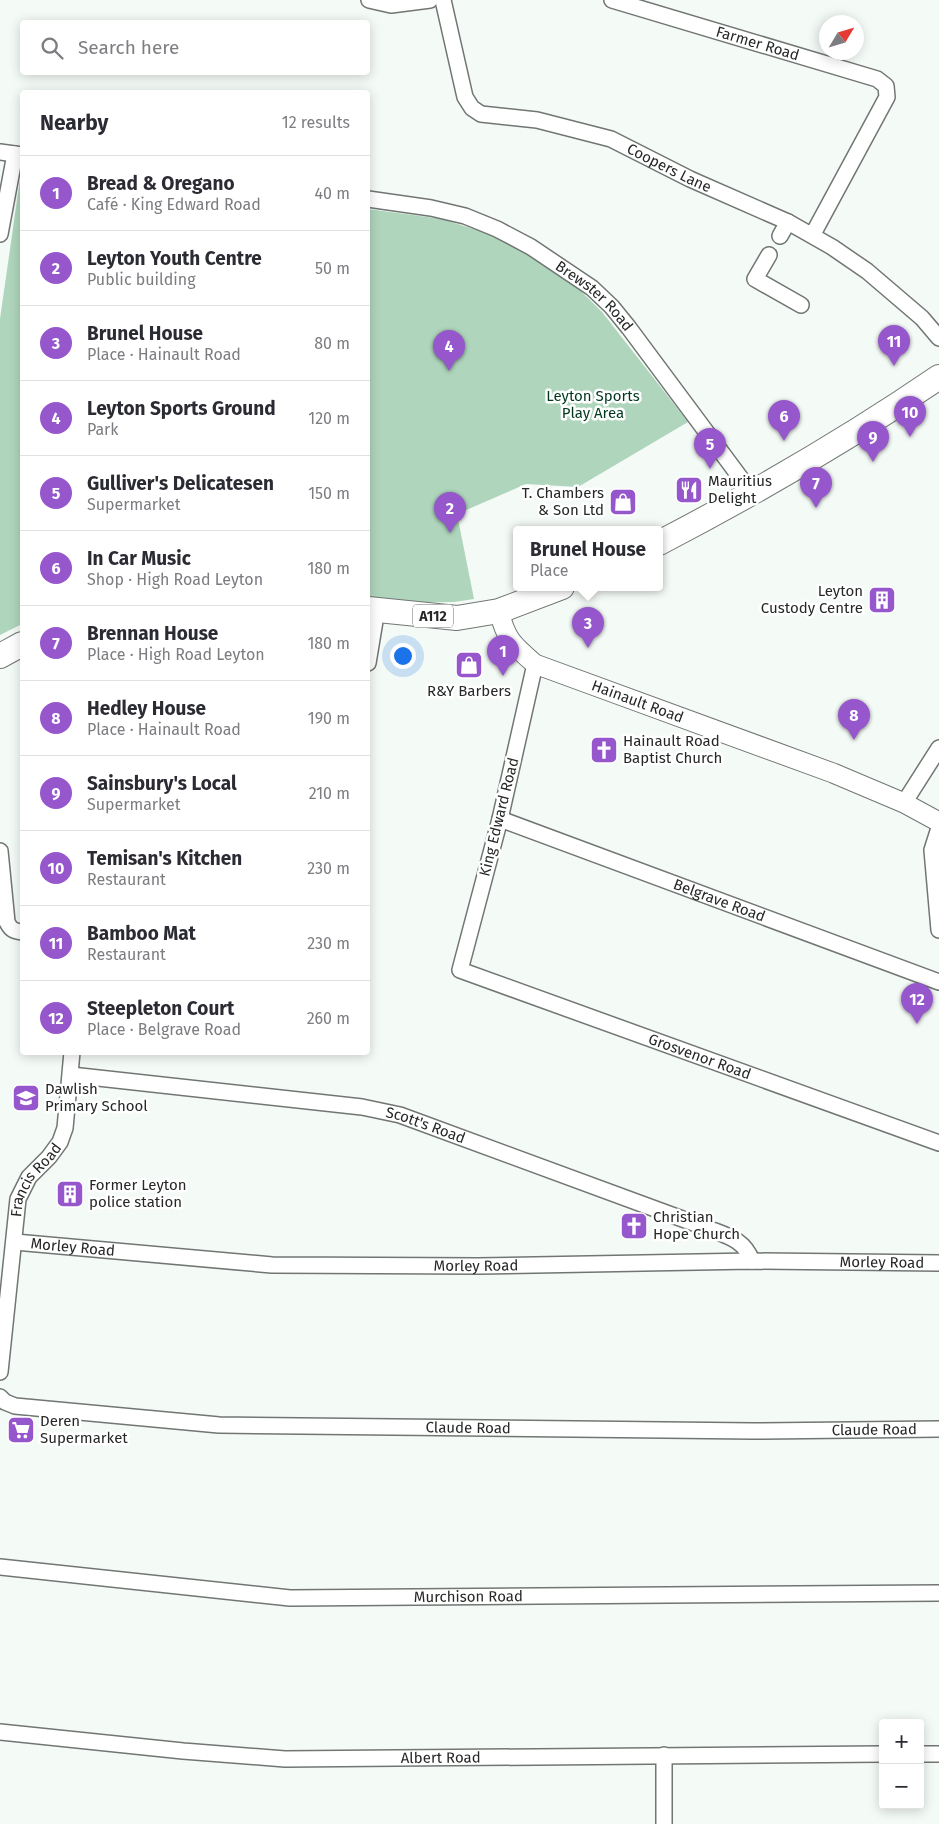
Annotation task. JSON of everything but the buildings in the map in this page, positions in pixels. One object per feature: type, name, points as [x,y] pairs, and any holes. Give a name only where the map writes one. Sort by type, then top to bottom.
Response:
[{"type":"main road","points":[[663,541],[880,417],[939,377]]},
{"type":"main road","name":"A112","points":[[372,609],[457,618],[499,611],[552,591]]},
{"type":"main road","points":[[0,656],[20,645]]},
{"type":"street","points":[[369,0],[391,5],[430,0]]},
{"type":"street","name":"Coopers Lane","points":[[443,0],[465,97],[472,108],[481,114],[537,120],[611,139],[690,179],[813,234],[866,271],[922,318],[939,338]]},
{"type":"street","name":"Farmer Road","points":[[612,0],[877,78],[886,86],[887,97],[813,234]]},
{"type":"street","points":[[0,234],[12,154]]},
{"type":"street","name":"Brewster Road","points":[[370,199],[431,208],[465,216],[497,229],[531,247],[592,288],[624,321],[751,492]]},
{"type":"street","points":[[780,236],[788,222]]},
{"type":"street","points":[[769,255],[755,279],[801,305]]},
{"type":"street","points":[[370,636],[372,609]]},
{"type":"street","name":"Hainault Road","points":[[499,611],[503,629],[508,639],[535,664],[833,773],[904,803],[939,822]]},
{"type":"street","name":"King Edward Road","points":[[460,970],[500,819],[535,664]]},
{"type":"street","points":[[904,803],[939,748]]},
{"type":"street","name":"Belgrave Road","points":[[500,819],[939,982]]},
{"type":"street","points":[[939,828],[932,850],[939,930]]},
{"type":"street","points":[[0,851],[7,922],[10,928],[20,932]]},
{"type":"street","name":"Grosvenor Road","points":[[460,970],[939,1143]]},
{"type":"street","name":"Francis Road","points":[[0,1372],[18,1199],[29,1177],[60,1142],[65,1128],[72,1055]]},
{"type":"street","name":"Scott's Road","points":[[71,1076],[362,1107],[400,1116],[739,1241],[748,1250],[752,1261]]},
{"type":"street","name":"Morley Road","points":[[15,1242],[272,1265],[478,1266],[752,1261],[939,1263]]},
{"type":"street","name":"Claude Road","points":[[1,1399],[15,1406],[219,1425],[753,1432],[939,1429]]},
{"type":"street","name":"Murchison Road","points":[[0,1567],[290,1598],[939,1593]]},
{"type":"street","name":"Albert Road","points":[[0,1732],[183,1751],[285,1759],[879,1754]]},
{"type":"street","points":[[924,1754],[939,1754]]},
{"type":"street","points":[[664,1755],[664,1824]]},
{"type":"green space","points":[[20,179],[20,625],[0,635],[0,319]]},
{"type":"green space","name":"Leyton Sports Play Area","points":[[370,209],[442,219],[495,236],[574,284],[602,312],[688,422],[578,487],[526,484],[457,514],[474,599],[454,602],[370,603]]},
{"type":"place","name":"Bamboo Mat","points":[[894,366]]},
{"type":"place","name":"Leyton Sports Ground","points":[[449,371]]},
{"type":"place","name":"Temisan's Kitchen","points":[[910,437]]},
{"type":"place","name":"In Car Music","points":[[784,441]]},
{"type":"place","name":"Sainsbury's Local","points":[[873,462]]},
{"type":"place","name":"Gulliver's Delicatesen","points":[[710,469]]},
{"type":"place","name":"Mauritius Delight","points":[[689,490]]},
{"type":"place","name":"T. Chambers & Son Ltd","points":[[623,502]]},
{"type":"place","name":"Brennan House","points":[[816,508]]},
{"type":"place","name":"Leyton Youth Centre","points":[[450,533]]},
{"type":"place","name":"Leyton Custody Centre","points":[[882,600]]},
{"type":"place","name":"Brunel House","points":[[588,648]]},
{"type":"place","name":"R&Y Barbers","points":[[469,665]]},
{"type":"place","name":"Bread & Oregano","points":[[503,676]]},
{"type":"place","name":"Hedley House","points":[[854,740]]},
{"type":"place","name":"Hainault Road Baptist Church","points":[[604,750]]},
{"type":"place","name":"Steepleton Court","points":[[917,1024]]},
{"type":"place","name":"Dawlish Primary School","points":[[26,1098]]},
{"type":"place","name":"Former Leyton police station","points":[[70,1194]]},
{"type":"place","name":"Christian Hope Church","points":[[634,1226]]},
{"type":"place","name":"Deren Supermarket","points":[[21,1430]]}]
